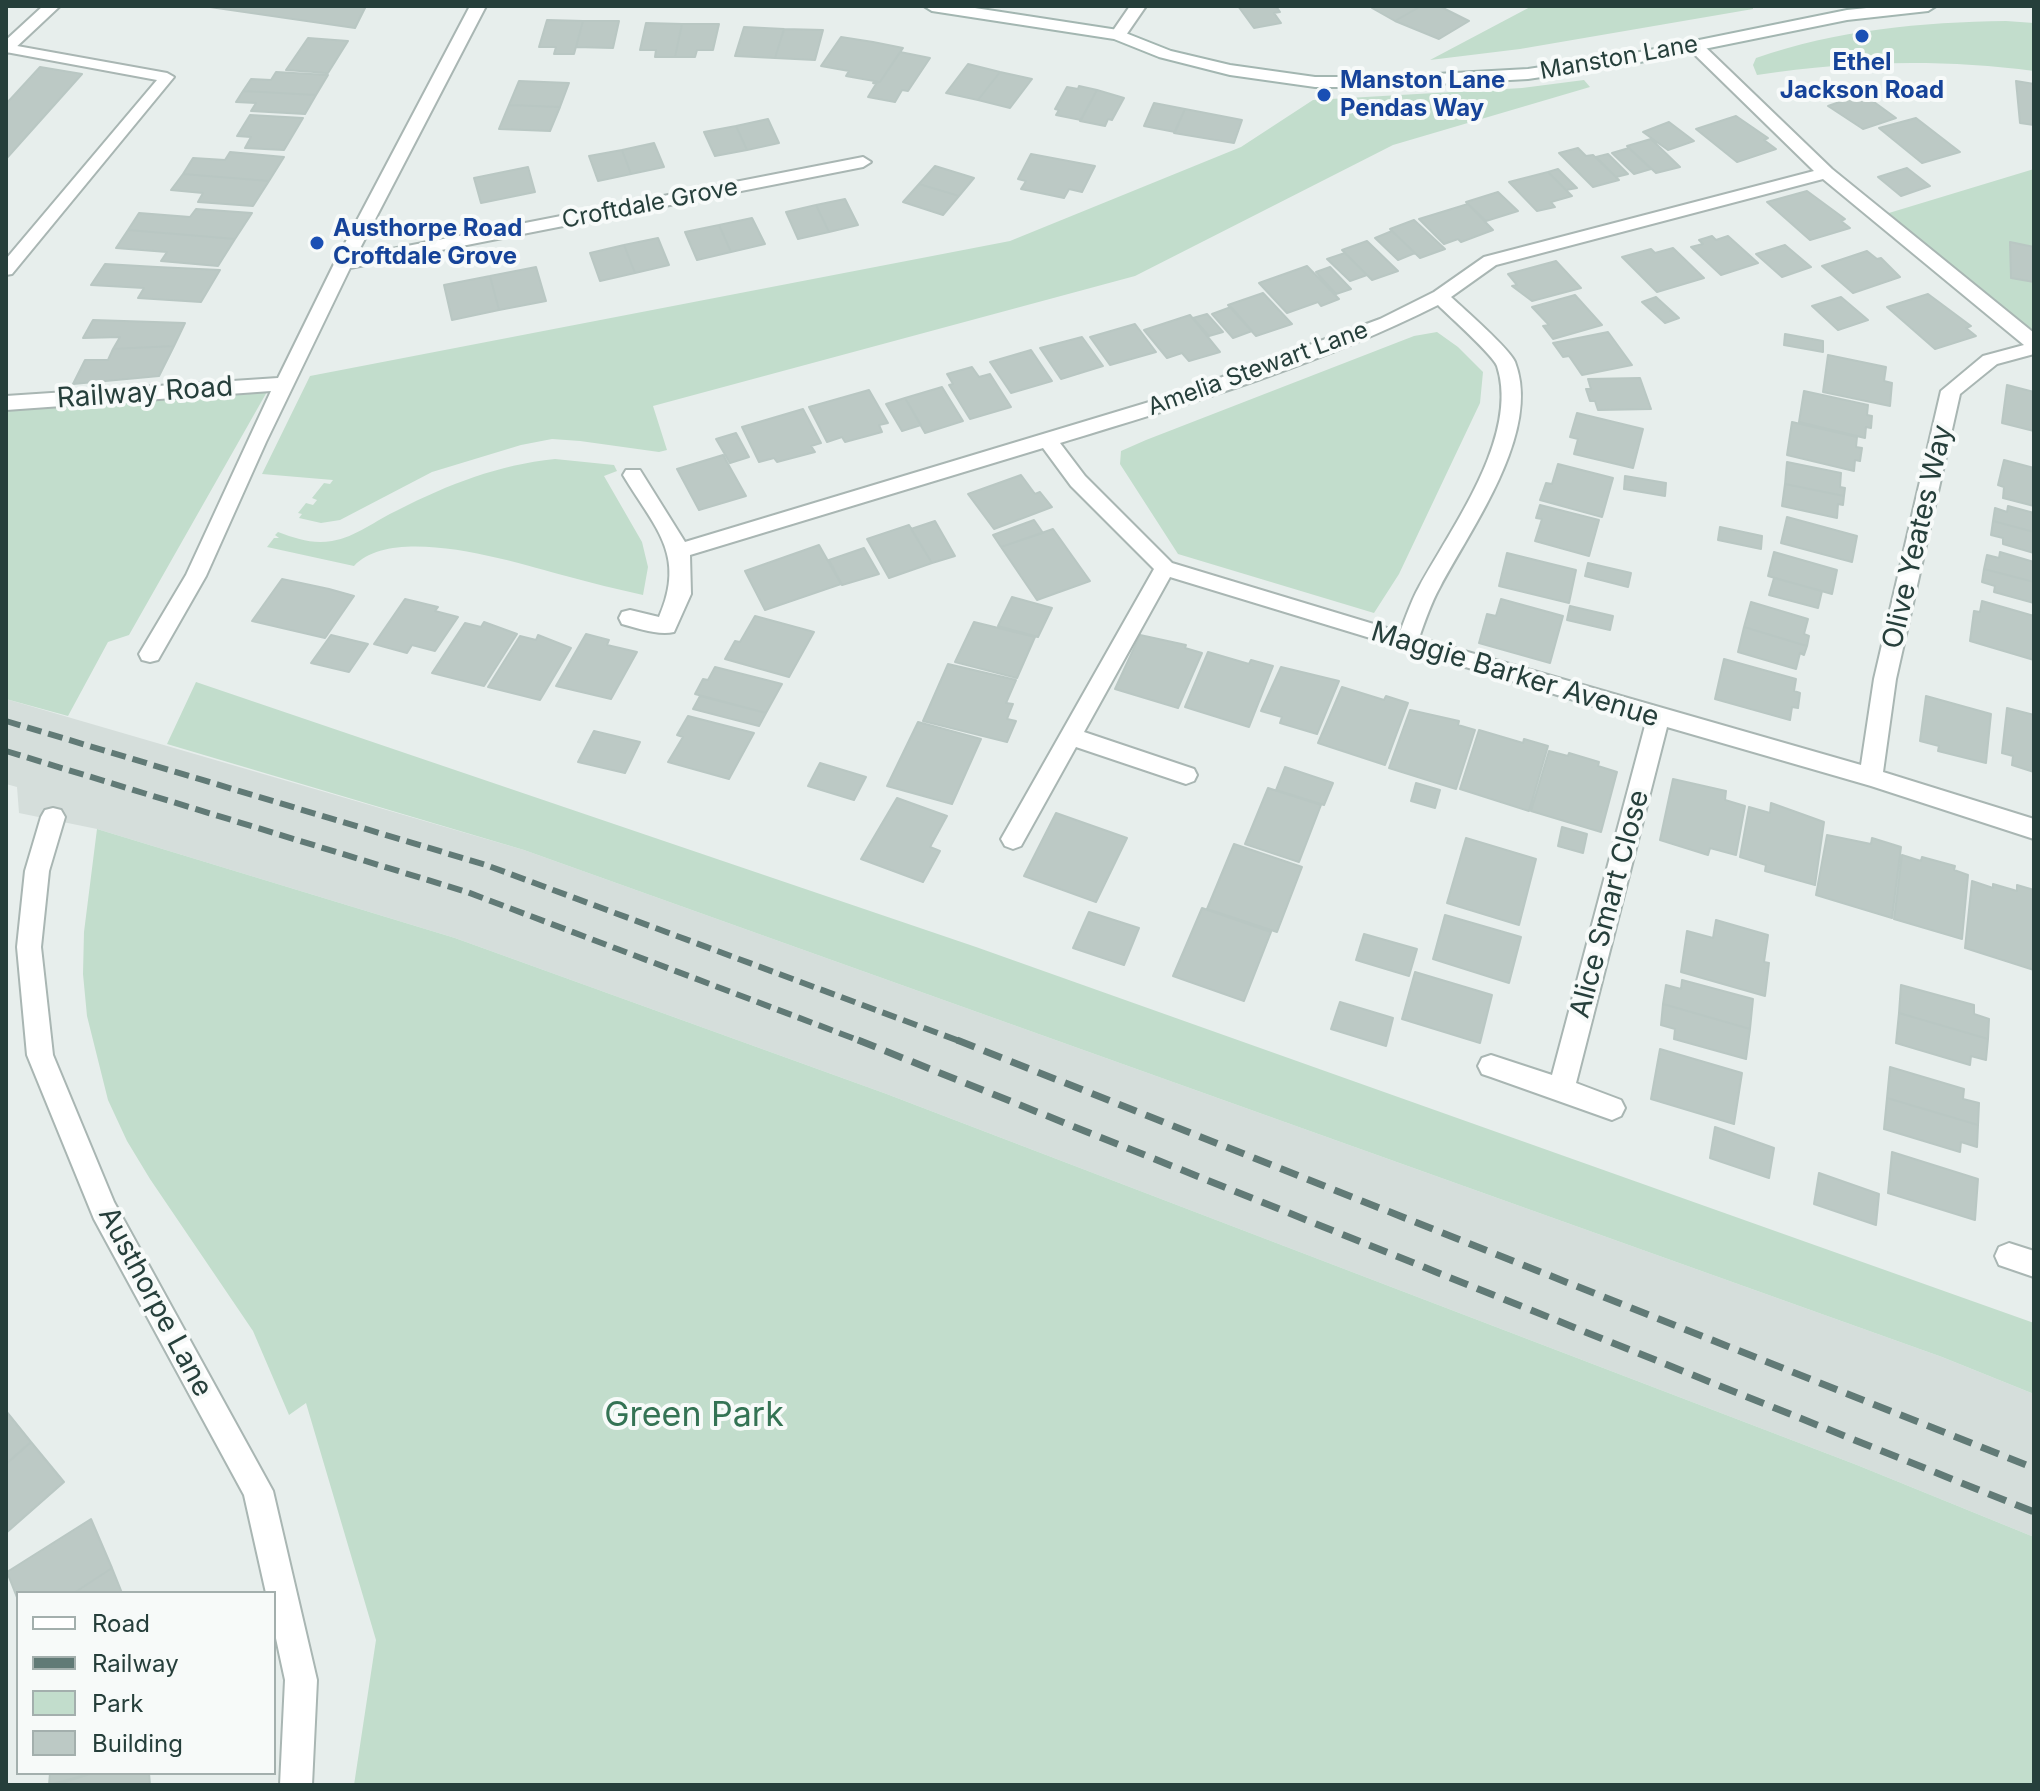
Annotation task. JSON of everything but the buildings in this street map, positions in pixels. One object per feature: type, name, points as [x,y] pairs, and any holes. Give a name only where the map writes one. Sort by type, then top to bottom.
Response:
[{"type":"street","points":[[6,48],[52,6]]},
{"type":"street","points":[[150,654],[196,576],[243,470],[343,264],[478,6]]},
{"type":"street","name":"Manston Lane","points":[[932,6],[1118,35],[1189,61],[1315,82],[1420,82],[1528,74],[1695,46],[1847,15],[1928,6]]},
{"type":"street","points":[[1118,35],[1138,6]]},
{"type":"street","points":[[1695,46],[1826,173],[2034,345]]},
{"type":"street","name":"Croftdale Grove","points":[[343,264],[863,162]]},
{"type":"street","name":"Amelia Stewart Lane","points":[[680,551],[1186,398],[1387,323],[1440,296],[1490,261],[1826,173]]},
{"type":"street","points":[[1406,643],[1427,591],[1473,510],[1502,447],[1512,406],[1506,362],[1440,296]]},
{"type":"street","name":"Olive Yeates Way","points":[[1871,777],[1885,679],[1951,391],[1990,360],[2034,345]]},
{"type":"street","name":"Railway Road","points":[[6,403],[285,384]]},
{"type":"street","name":"Maggie Barker Avenue","points":[[1047,439],[1078,481],[1165,568],[1658,718],[1871,777],[2034,829]]},
{"type":"street","points":[[630,618],[666,626],[680,594],[680,551],[633,475]]},
{"type":"street","points":[[1013,839],[1068,736],[1165,568]]},
{"type":"street","name":"Alice Smart Close","points":[[1561,1090],[1658,718]]},
{"type":"street","points":[[1068,736],[1186,775]]},
{"type":"street","name":"Austhorpe Lane","points":[[53,817],[37,871],[29,947],[40,1055],[104,1210],[258,1491],[301,1680],[296,1785]]},
{"type":"street","points":[[1491,1066],[1612,1108]]},
{"type":"lane","points":[[6,48],[167,77],[6,270]]},
{"type":"shaded area","points":[[6,699],[524,850],[1942,1357],[2034,1394],[2034,1537],[1857,1465],[884,1093],[455,938],[97,829],[19,813],[17,787],[6,784]]},
{"type":"green space","points":[[1532,6],[1753,6],[1753,9],[1520,49],[1430,60]]},
{"type":"green space","points":[[1943,23],[2034,23],[2034,71],[1895,63],[1757,75],[1753,65],[1756,58],[1786,48],[1848,34]]},
{"type":"green space","points":[[1584,80],[1590,87],[1393,145],[1135,276],[653,406],[667,450],[659,452],[552,439],[521,445],[432,472],[340,520],[321,523],[299,518],[302,514],[298,513],[306,503],[313,505],[317,500],[312,498],[324,483],[330,484],[333,480],[262,474],[310,376],[1010,241],[1241,147],[1313,100],[1522,88]]},
{"type":"green space","points":[[2034,169],[2034,343],[1879,216]]},
{"type":"green space","points":[[1437,332],[1458,347],[1483,372],[1480,403],[1399,574],[1374,613],[1178,554],[1120,464],[1121,451],[1146,440],[1414,336]]},
{"type":"green space","points":[[268,390],[129,635],[108,642],[68,716],[6,699],[6,411]]},
{"type":"green space","points":[[555,459],[614,465],[617,471],[604,476],[642,542],[648,567],[643,595],[457,550],[397,548],[373,554],[354,566],[267,547],[274,538],[279,538],[275,535],[278,532],[311,541],[341,539],[455,484],[514,466]]},
{"type":"green space","points":[[196,682],[976,947],[2034,1323],[2034,1394],[1942,1357],[524,850],[167,744]]},
{"type":"green space","name":"Green Park","points":[[97,829],[455,938],[884,1093],[1857,1465],[2034,1537],[2034,1785],[354,1785],[376,1640],[306,1403],[289,1415],[253,1331],[150,1179],[127,1141],[108,1100],[87,1016],[83,974],[84,932]]},
{"type":"railway","points":[[6,721],[486,865],[962,1042]]},
{"type":"railway","points":[[6,751],[467,892],[863,1042]]},
{"type":"railway","points":[[858,1040],[863,1042]]},
{"type":"railway","points":[[957,1040],[2034,1468]]},
{"type":"railway","points":[[863,1042],[2034,1512]]},
{"type":"place","name":"Ethel Jackson Road","points":[[1862,36]]},
{"type":"place","name":"Manston Lane Pendas Way","points":[[1324,95]]},
{"type":"place","name":"Austhorpe Road Croftdale Grove","points":[[317,243]]}]
